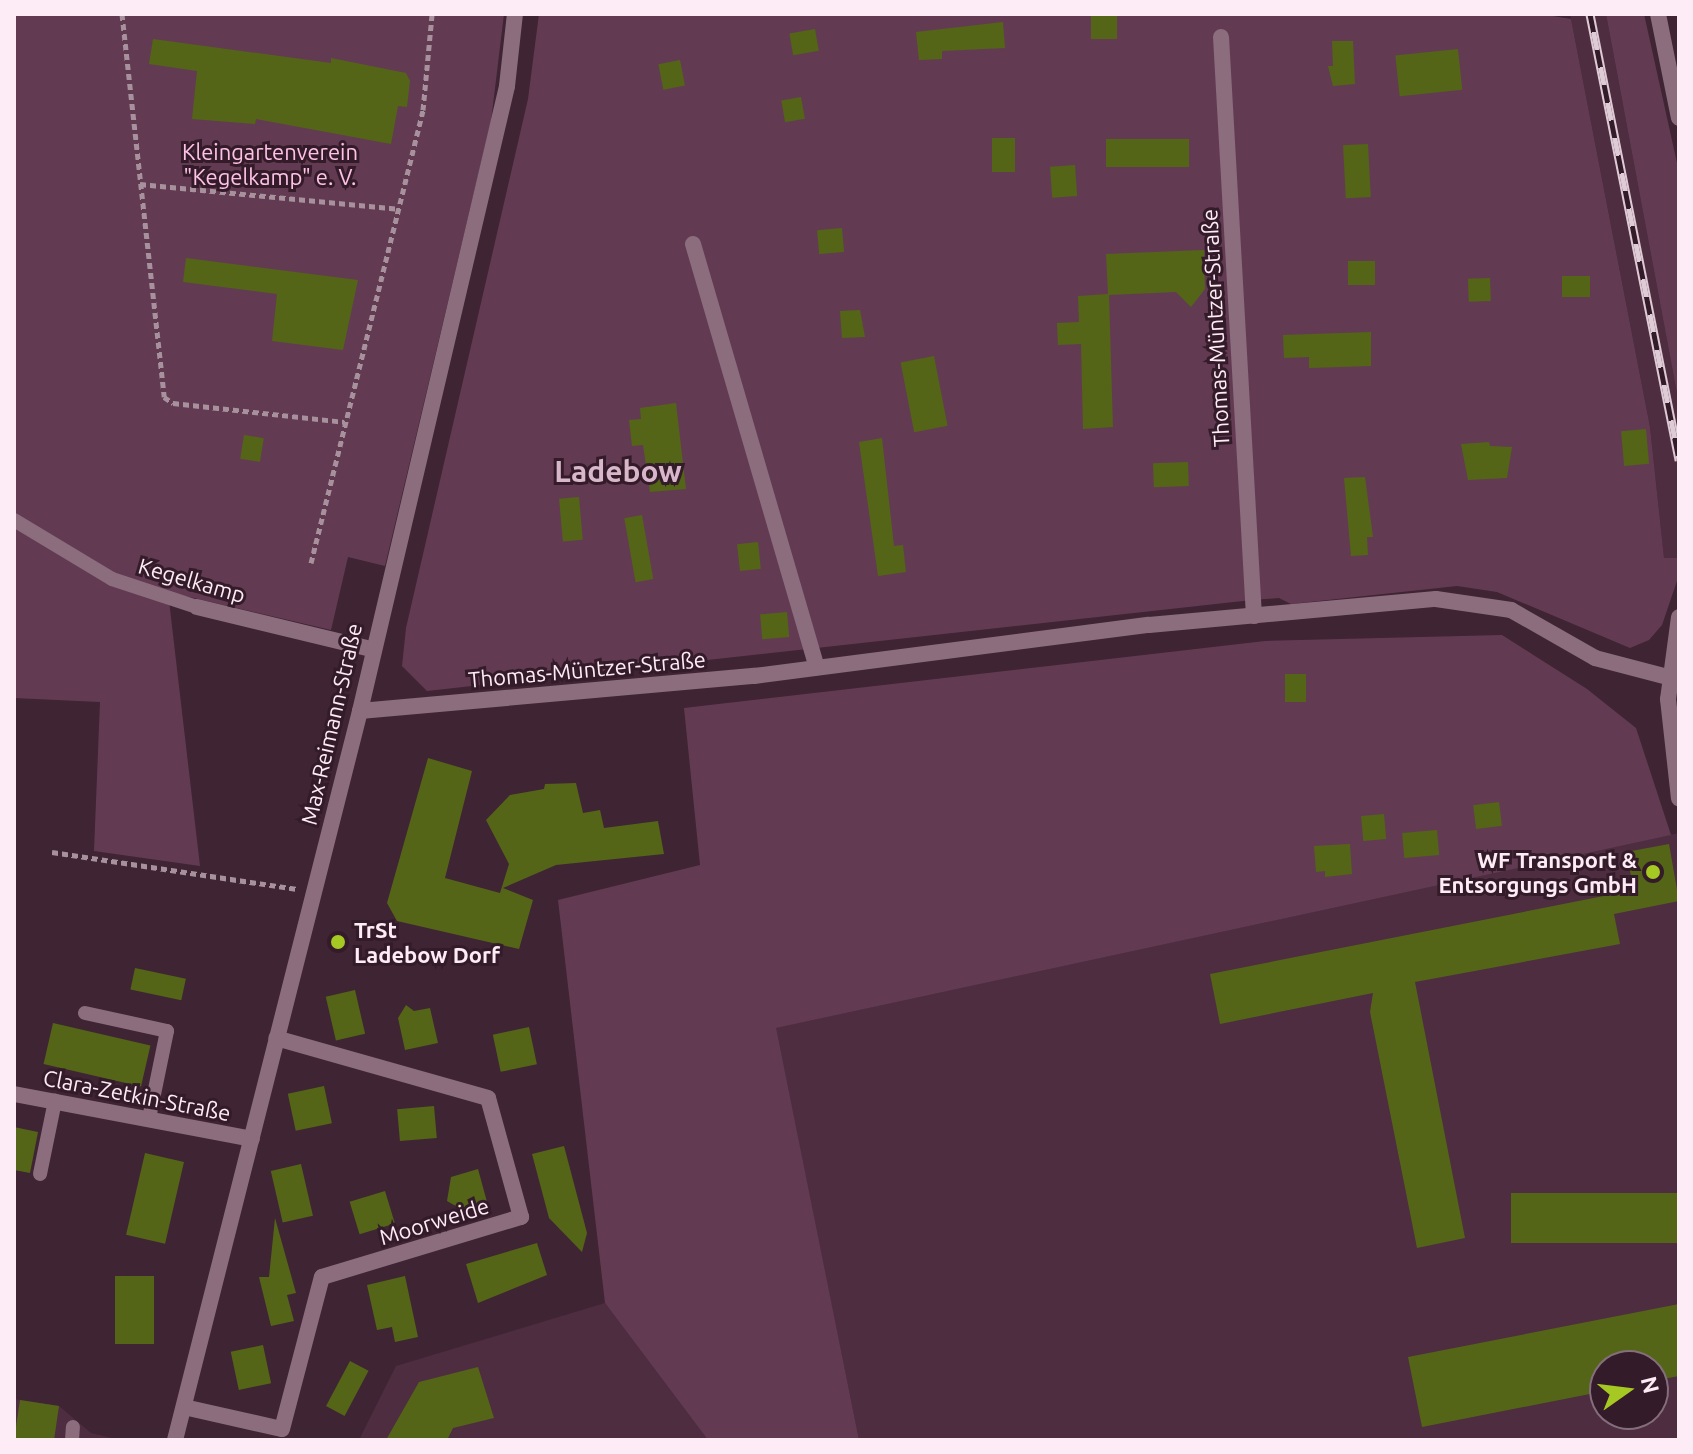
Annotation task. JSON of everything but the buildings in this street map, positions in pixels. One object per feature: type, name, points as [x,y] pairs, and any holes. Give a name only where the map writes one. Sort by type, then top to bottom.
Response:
[{"type":"street","name":"Max-Reimann-Straße","points":[[175,1440],[360,711],[371,649],[507,86],[515,14]]},
{"type":"street","points":[[1658,14],[1679,118]]},
{"type":"street","name":"Thomas-Müntzer-Straße","points":[[1221,37],[1254,616]]},
{"type":"street","points":[[693,244],[817,667]]},
{"type":"street","name":"Thomas-Müntzer-Straße","points":[[360,711],[817,667],[1254,616],[1436,599],[1511,610],[1595,658],[1674,679]]},
{"type":"street","name":"Kegelkamp","points":[[197,607],[371,649]]},
{"type":"street","points":[[1679,617],[1670,755],[1679,798]]},
{"type":"street","name":"Moorweide","points":[[184,1407],[282,1429],[322,1277],[521,1217],[488,1098],[276,1038]]},
{"type":"street","name":"Clara-Zetkin-Straße","points":[[14,1094],[252,1139]]},
{"type":"lane","name":"Kegelkamp","points":[[14,520],[112,579],[197,607]]},
{"type":"lane","points":[[85,1013],[167,1031],[149,1119]]},
{"type":"lane","points":[[40,1174],[55,1101]]},
{"type":"path","points":[[122,14],[164,397],[173,403],[344,422]]},
{"type":"path","points":[[311,563],[423,110],[432,14]]},
{"type":"path","points":[[140,184],[398,209]]},
{"type":"path","points":[[52,852],[314,891]]},
{"type":"shaded area","points":[[1570,14],[1606,14],[1679,404],[1679,558],[1664,559],[1650,427]]},
{"type":"shaded area","points":[[1679,833],[1679,1440],[859,1440],[775,1028]]},
{"type":"shaded area","points":[[605,1303],[708,1440],[359,1440],[396,1366]]},
{"type":"shaded area","points":[[14,1399],[59,1406],[91,1433],[120,1440],[14,1440]]},
{"type":"green space","name":"Kleingartenverein \"Kegelkamp\" e. V.","points":[[14,14],[504,14],[491,121],[385,566],[348,557],[331,630],[168,592],[200,866],[94,851],[100,702],[14,698]]},
{"type":"green space","points":[[539,14],[1540,14],[1571,19],[1650,427],[1664,558],[1679,558],[1679,575],[1662,625],[1649,640],[1630,648],[1497,592],[1457,586],[1291,604],[1279,598],[1252,600],[427,691],[402,666],[406,628],[528,99]]},
{"type":"green space","points":[[1606,14],[1644,14],[1679,172],[1679,404]]},
{"type":"green space","points":[[1502,635],[1587,689],[1636,728],[1671,835],[776,1028],[859,1440],[708,1440],[605,1303],[558,900],[700,865],[684,708],[1265,641]]},
{"type":"railway","points":[[1590,14],[1679,460]]},
{"type":"place","name":"WF Transport & Entsorgungs GmbH","points":[[1653,872]]},
{"type":"place","name":"TrSt Ladebow Dorf","points":[[338,942]]},
{"type":"district","name":"Ladebow","points":[[618,471]]}]
